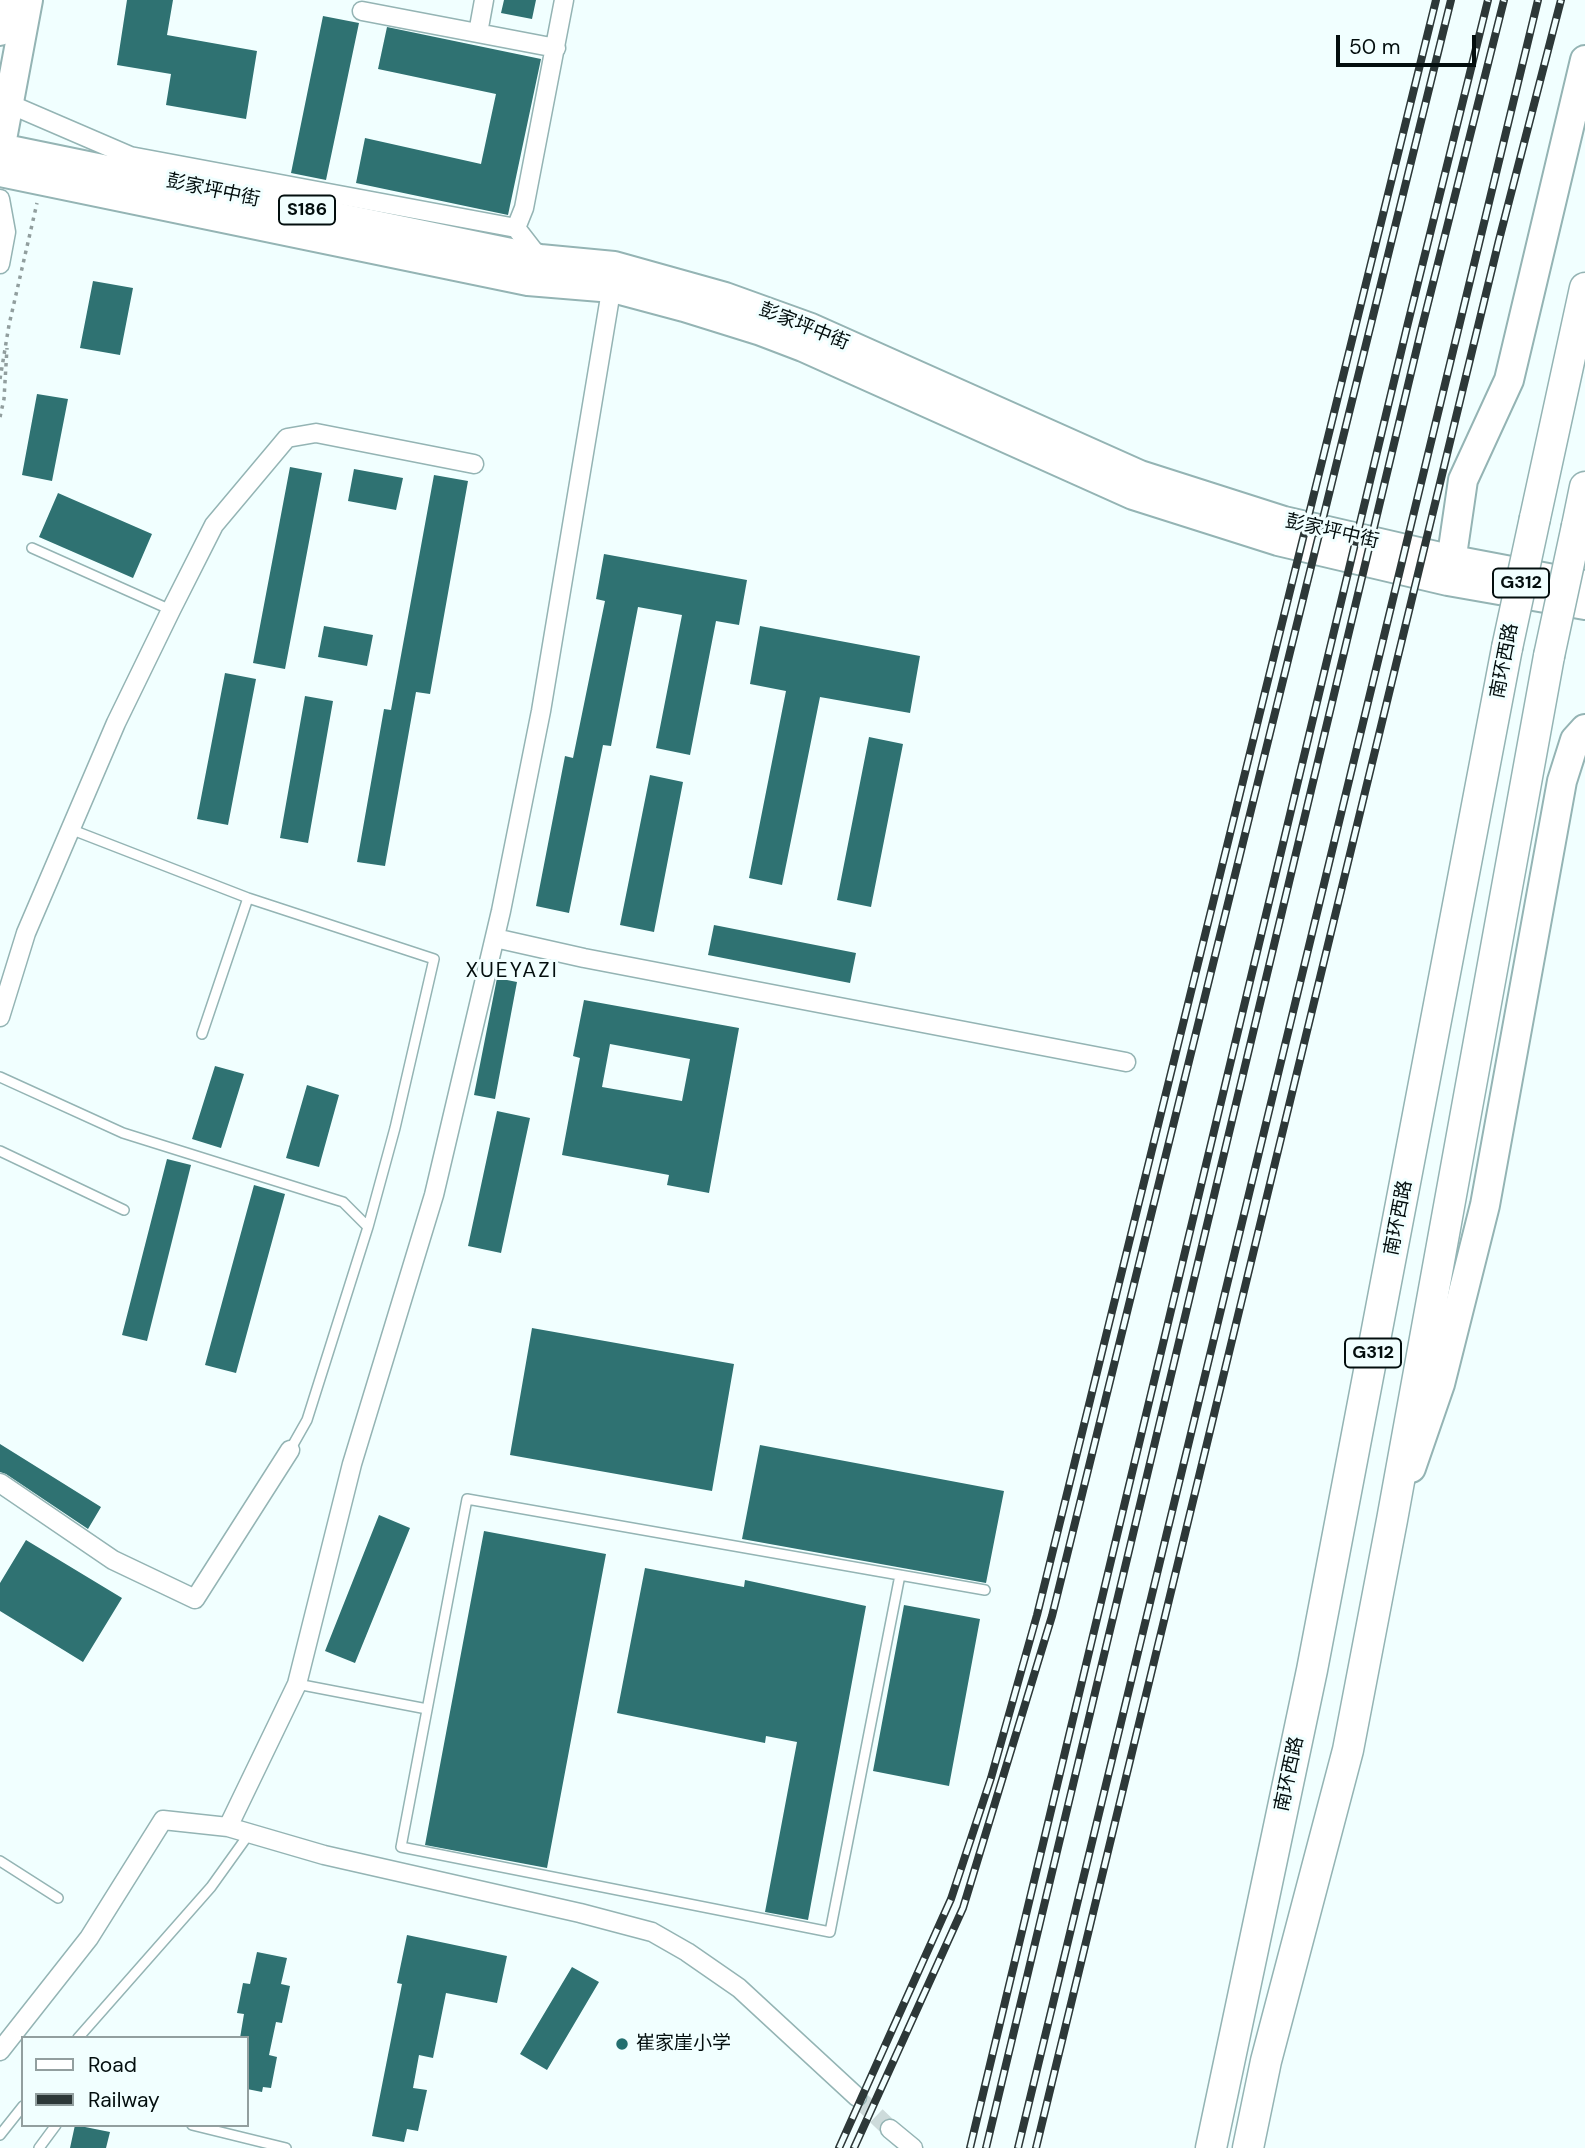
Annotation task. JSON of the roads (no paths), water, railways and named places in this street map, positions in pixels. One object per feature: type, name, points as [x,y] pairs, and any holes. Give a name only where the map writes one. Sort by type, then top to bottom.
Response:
[{"type":"highway","name":"南环西路","points":[[1211,2148],[1312,1670],[1507,648],[1585,288]]},
{"type":"highway","name":"G312","points":[[1248,2148],[1266,2061],[1348,1750],[1549,656],[1585,487]]},
{"type":"main road","points":[[0,32],[6,0]]},
{"type":"main road","points":[[0,148],[5,102],[28,0]]},
{"type":"main road","points":[[1451,570],[1463,480],[1509,380],[1585,60]]},
{"type":"main road","name":"彭家坪中街","points":[[0,148],[540,259],[613,277],[725,297],[811,328],[1140,475],[1451,570],[1585,605]]},
{"type":"main road","name":"彭家坪中街","points":[[0,172],[528,281],[613,277]]},
{"type":"main road","name":"彭家坪中街","points":[[1451,570],[1585,585]]},
{"type":"main road","points":[[1392,1520],[1440,1384],[1485,1205],[1562,781],[1575,740],[1585,729]]},
{"type":"street","points":[[478,33],[484,0]]},
{"type":"street","points":[[516,228],[524,208],[564,0]]},
{"type":"street","points":[[362,11],[384,7],[478,33],[556,48]]},
{"type":"street","points":[[5,102],[130,156],[516,228],[540,259]]},
{"type":"street","points":[[0,199],[6,232],[0,264]]},
{"type":"street","points":[[228,1827],[297,1684],[352,1464],[434,1195],[495,939],[541,711],[613,277]]},
{"type":"street","points":[[0,1017],[26,933],[70,828],[116,723],[171,610],[214,525],[287,438],[316,433],[474,464]]},
{"type":"street","points":[[495,939],[1126,1062]]},
{"type":"street","points":[[0,1483],[113,1560],[195,1599],[290,1450]]},
{"type":"street","points":[[0,2051],[89,1938],[163,1820],[228,1827],[324,1855],[652,1932],[687,1952],[739,1988],[857,2097]]},
{"type":"street","points":[[890,2129],[913,2148]]},
{"type":"lane","points":[[32,548],[171,610]]},
{"type":"lane","points":[[70,828],[248,898],[434,959],[395,1128],[368,1227],[307,1420],[290,1450]]},
{"type":"lane","points":[[202,1034],[248,898]]},
{"type":"lane","points":[[0,1077],[122,1133],[343,1202],[368,1227]]},
{"type":"lane","points":[[0,1151],[124,1210]]},
{"type":"lane","points":[[900,1575],[830,1932],[401,1847],[467,1499],[900,1575],[985,1590]]},
{"type":"lane","points":[[297,1684],[427,1709]]},
{"type":"lane","points":[[80,2036],[211,1887],[249,1834]]},
{"type":"lane","points":[[0,1861],[58,1898]]},
{"type":"lane","points":[[0,2135],[21,2109]]},
{"type":"lane","points":[[39,2148],[55,2127]]},
{"type":"lane","points":[[200,2127],[286,2148]]},
{"type":"tunnel","points":[[857,2097],[890,2129]]},
{"type":"railway","points":[[839,2148],[951,1899],[991,1778],[1037,1615],[1436,0]]},
{"type":"railway","points":[[854,2148],[963,1908],[1052,1616],[1451,0]]},
{"type":"railway","points":[[970,2148],[1488,0]]},
{"type":"railway","points":[[986,2148],[1421,331],[1504,0]]},
{"type":"railway","points":[[1018,2148],[1538,0]]},
{"type":"railway","points":[[1036,2148],[1499,240],[1561,0]]},
{"type":"place","name":"崔家崖小学","points":[[622,2044]]},
{"type":"district","name":"XUEYAZI","points":[[512,971]]}]
